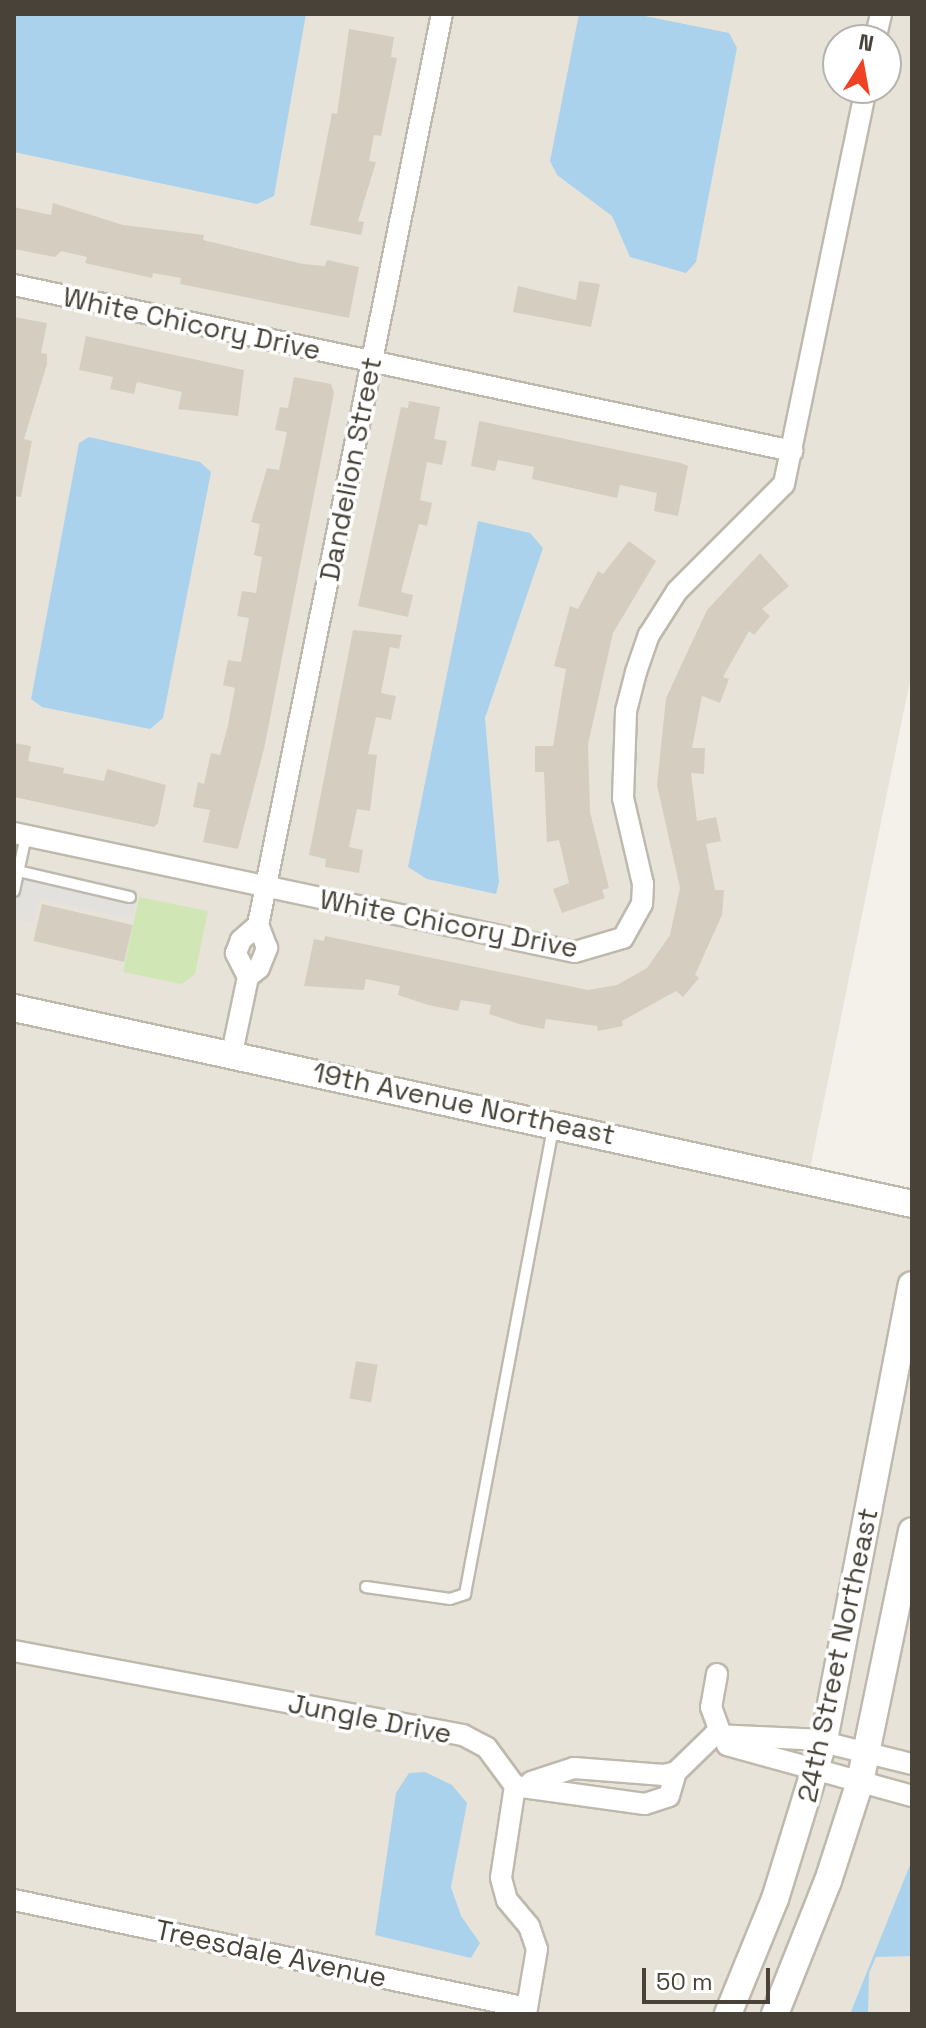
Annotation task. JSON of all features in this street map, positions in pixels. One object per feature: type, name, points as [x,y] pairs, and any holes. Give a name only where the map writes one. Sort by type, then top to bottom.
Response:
[{"type":"street","name":"Dandelion Street","points":[[232,1053],[248,977],[259,968],[267,948],[258,925],[442,14]]},
{"type":"street","name":"White Chicory Drive","points":[[20,834],[575,952],[623,938],[635,923],[643,894],[623,798],[626,711],[636,672],[649,635],[677,591],[714,549],[777,496],[792,451],[863,104]]},
{"type":"street","name":"White Chicory Drive","points":[[14,285],[792,451]]},
{"type":"street","name":"19th Avenue Northeast","points":[[14,1008],[554,1122],[912,1204]]},
{"type":"street","name":"24th Street Northeast","points":[[728,2014],[775,1899],[816,1770],[912,1285]]},
{"type":"street","name":"24th Street Northeast","points":[[775,2014],[828,1881],[860,1782],[912,1531]]},
{"type":"street","name":"Jungle Drive","points":[[14,1651],[463,1735],[487,1748],[515,1786]]},
{"type":"street","points":[[717,1674],[711,1707],[721,1734]]},
{"type":"street","points":[[515,1786],[645,1804],[669,1796],[676,1772],[699,1747],[721,1734],[823,1741],[912,1764]]},
{"type":"street","points":[[699,1747],[752,1749],[912,1796]]},
{"type":"street","points":[[515,1786],[574,1768],[664,1775],[676,1772]]},
{"type":"street","points":[[515,1786],[501,1878],[507,1900],[529,1926],[537,1949],[527,2011]]},
{"type":"street","name":"Treesdale Avenue","points":[[14,1900],[527,2011]]},
{"type":"lane","points":[[14,891],[20,834]]},
{"type":"lane","points":[[18,871],[130,897]]},
{"type":"lane","points":[[366,1587],[450,1599],[465,1594],[554,1122]]},
{"type":"shaded area","points":[[14,14],[912,14],[912,671],[805,1193],[912,1217],[912,2014],[14,2014]]},
{"type":"shaded area","points":[[14,863],[138,889],[132,919],[39,900],[33,923],[14,919]]},
{"type":"green space","points":[[139,897],[208,911],[195,974],[182,984],[123,972]]},
{"type":"water","points":[[14,14],[306,14],[274,196],[257,204],[14,152]]},
{"type":"water","points":[[579,14],[635,14],[729,33],[737,48],[696,262],[686,273],[630,257],[612,216],[557,175],[550,161]]},
{"type":"water","points":[[89,437],[200,462],[211,472],[163,718],[150,729],[42,707],[31,699],[79,443]]},
{"type":"water","points":[[478,521],[530,533],[543,548],[485,718],[499,882],[496,894],[427,879],[408,867]]},
{"type":"water","points":[[425,1772],[452,1785],[467,1803],[451,1887],[461,1916],[480,1943],[471,1958],[375,1935],[396,1793],[409,1773]]},
{"type":"water","points":[[912,1860],[912,1956],[876,1957],[869,1973],[868,2014],[850,2014]]},
{"type":"building","points":[[349,29],[394,37],[391,57],[397,58],[381,136],[374,135],[369,161],[376,162],[358,221],[364,222],[361,235],[310,225],[332,113],[337,114]]},
{"type":"building","points":[[53,203],[123,225],[204,235],[203,240],[303,264],[325,266],[327,260],[359,267],[349,318],[180,284],[181,278],[153,273],[152,278],[85,263],[87,257],[61,251],[55,257],[14,249],[14,207],[51,215]]},
{"type":"building","points":[[579,281],[600,284],[591,327],[513,312],[518,286],[576,300]]},
{"type":"building","points":[[14,317],[47,323],[41,353],[47,354],[47,364],[24,439],[32,441],[21,497],[14,496]]},
{"type":"building","points":[[86,336],[244,370],[238,416],[178,409],[182,392],[137,382],[134,394],[110,389],[113,377],[79,370]]},
{"type":"building","points":[[294,377],[331,384],[334,393],[264,749],[238,849],[203,842],[210,810],[193,807],[198,782],[204,784],[211,753],[220,755],[228,725],[235,688],[223,685],[228,660],[241,662],[249,618],[237,616],[242,591],[256,593],[262,557],[254,555],[260,524],[251,522],[267,468],[279,470],[287,432],[275,430],[280,407],[288,408]]},
{"type":"building","points":[[409,401],[440,407],[434,439],[447,441],[442,465],[427,462],[420,500],[432,503],[427,526],[419,524],[401,592],[413,595],[408,617],[358,606],[401,407],[408,408]]},
{"type":"building","points":[[479,421],[688,466],[678,516],[654,511],[657,493],[620,485],[617,498],[532,479],[534,467],[498,460],[495,471],[471,466]]},
{"type":"building","points":[[629,541],[656,561],[613,633],[588,744],[590,812],[609,888],[602,890],[605,898],[562,913],[553,889],[569,883],[559,840],[547,842],[544,772],[535,772],[535,746],[553,746],[566,669],[554,666],[570,606],[578,609],[598,571],[603,574]]},
{"type":"building","points":[[760,553],[789,586],[762,609],[770,616],[754,635],[749,631],[723,677],[729,679],[720,703],[702,696],[692,748],[705,748],[704,774],[691,773],[697,821],[716,817],[721,841],[706,844],[715,890],[724,890],[722,915],[695,975],[699,978],[683,997],[676,991],[622,1021],[623,1026],[598,1031],[597,1026],[546,1019],[544,1029],[519,1024],[489,1014],[491,1005],[461,1000],[458,1011],[428,1005],[398,995],[400,986],[366,979],[364,990],[304,986],[314,939],[324,941],[325,936],[588,990],[617,985],[647,968],[670,935],[680,888],[657,785],[666,698],[707,610]]},
{"type":"building","points":[[353,630],[402,635],[399,649],[390,647],[381,693],[396,696],[391,720],[376,717],[368,754],[377,755],[370,811],[357,809],[349,847],[363,850],[359,873],[325,867],[326,859],[309,855]]},
{"type":"building","points":[[14,743],[31,746],[28,761],[64,768],[63,773],[104,781],[107,769],[166,785],[158,823],[154,827],[14,797]]},
{"type":"building","points":[[42,904],[133,925],[124,962],[33,941]]},
{"type":"building","points":[[356,1361],[378,1365],[371,1402],[349,1398]]}]
